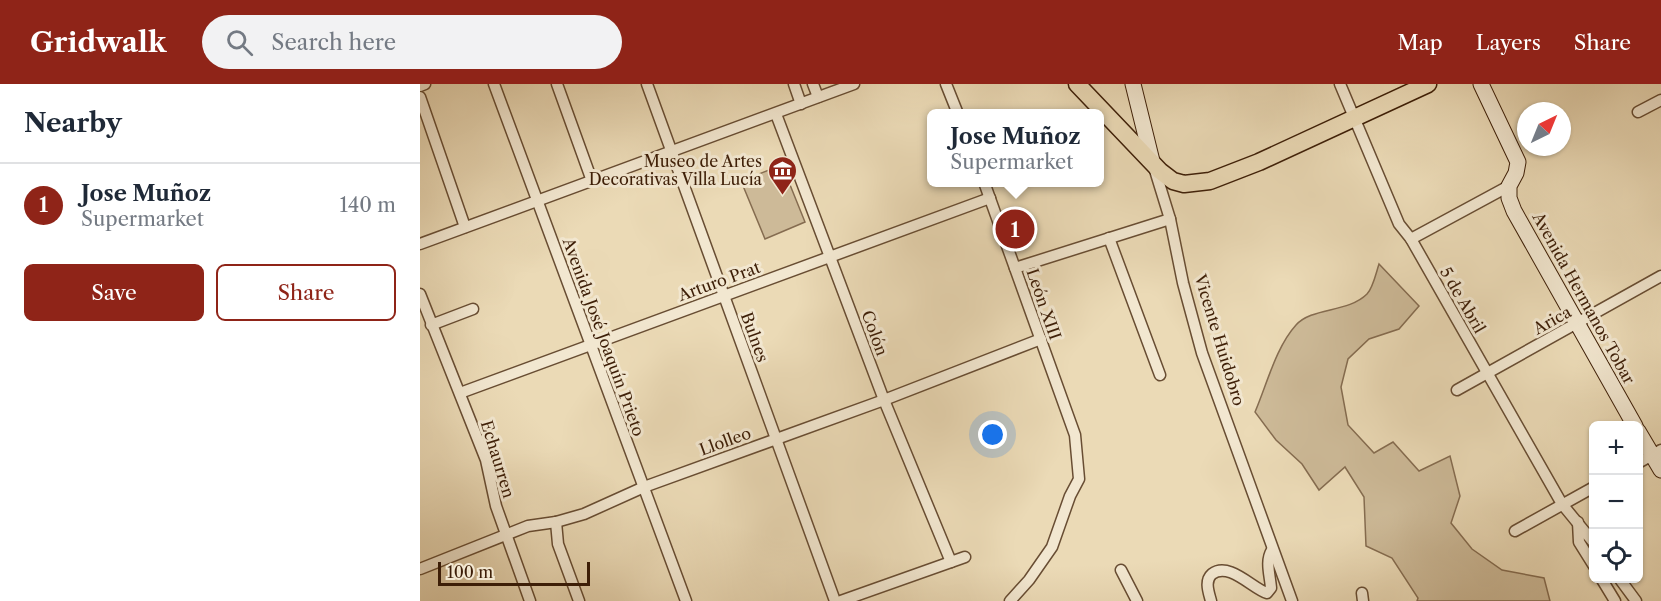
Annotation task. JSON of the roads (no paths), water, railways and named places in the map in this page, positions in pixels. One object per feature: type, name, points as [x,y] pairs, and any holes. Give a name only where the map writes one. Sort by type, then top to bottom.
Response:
[{"type":"main road","points":[[1077,84],[1101,109]]},
{"type":"main road","points":[[1104,112],[1166,177],[1189,185],[1210,181],[1259,162],[1428,84]]},
{"type":"street","points":[[420,86],[425,84]]},
{"type":"street","name":"Avenida José Joaquín Prieto","points":[[494,84],[686,601]]},
{"type":"street","points":[[557,84],[592,181]]},
{"type":"street","name":"Bulnes","points":[[647,84],[835,601]]},
{"type":"street","points":[[794,84],[801,104]]},
{"type":"street","points":[[813,84],[818,97]]},
{"type":"street","points":[[420,244],[854,84]]},
{"type":"street","points":[[946,84],[956,109]]},
{"type":"street","name":"Vicente Huidobro","points":[[1133,84],[1152,161],[1170,219],[1183,283],[1202,353],[1292,601]]},
{"type":"street","name":"5 de Abril","points":[[1340,84],[1399,224],[1411,239],[1562,504],[1589,537]]},
{"type":"street","points":[[1411,239],[1509,186],[1516,173],[1518,162],[1481,84]]},
{"type":"street","points":[[420,97],[465,227]]},
{"type":"street","points":[[1638,112],[1661,100]]},
{"type":"street","name":"Colón","points":[[776,114],[884,400],[951,562]]},
{"type":"street","name":"Avenida Hermanos Tobar","points":[[1509,186],[1509,198],[1514,211],[1632,421]]},
{"type":"street","name":"León XIII","points":[[986,187],[1075,435],[1079,479],[1052,547],[1029,580],[1010,601]]},
{"type":"street","name":"Arturo Prat","points":[[460,393],[990,198]]},
{"type":"street","points":[[1016,268],[1170,219]]},
{"type":"street","points":[[1109,238],[1160,375]]},
{"type":"street","name":"Arica","points":[[1457,390],[1661,276]]},
{"type":"street","name":"Echaurren","points":[[420,294],[486,460],[493,495],[530,601]]},
{"type":"street","points":[[431,325],[473,309]]},
{"type":"street","name":"Llolleo","points":[[420,569],[528,526],[556,522],[584,514],[644,487],[884,400],[1041,339]]},
{"type":"street","points":[[1643,441],[1650,456],[1661,470]]},
{"type":"street","points":[[1515,531],[1589,489]]},
{"type":"street","points":[[556,522],[558,544],[579,601]]},
{"type":"street","name":"5 de Abril","points":[[1578,522],[1579,542],[1589,559]]},
{"type":"street","points":[[1211,601],[1207,585],[1209,577],[1213,573],[1222,571],[1243,578],[1251,582],[1259,591],[1267,592],[1271,588],[1268,562],[1272,550]]},
{"type":"street","points":[[841,601],[965,557]]},
{"type":"street","points":[[1121,570],[1137,601]]},
{"type":"street","points":[[1604,583],[1615,601]]},
{"type":"street","points":[[1623,583],[1636,601]]},
{"type":"place","name":"Museo de Artes Decorativas Villa Lucía","points":[[783,196]]},
{"type":"place","name":"Jose Muñoz","points":[[1015,229]]}]
